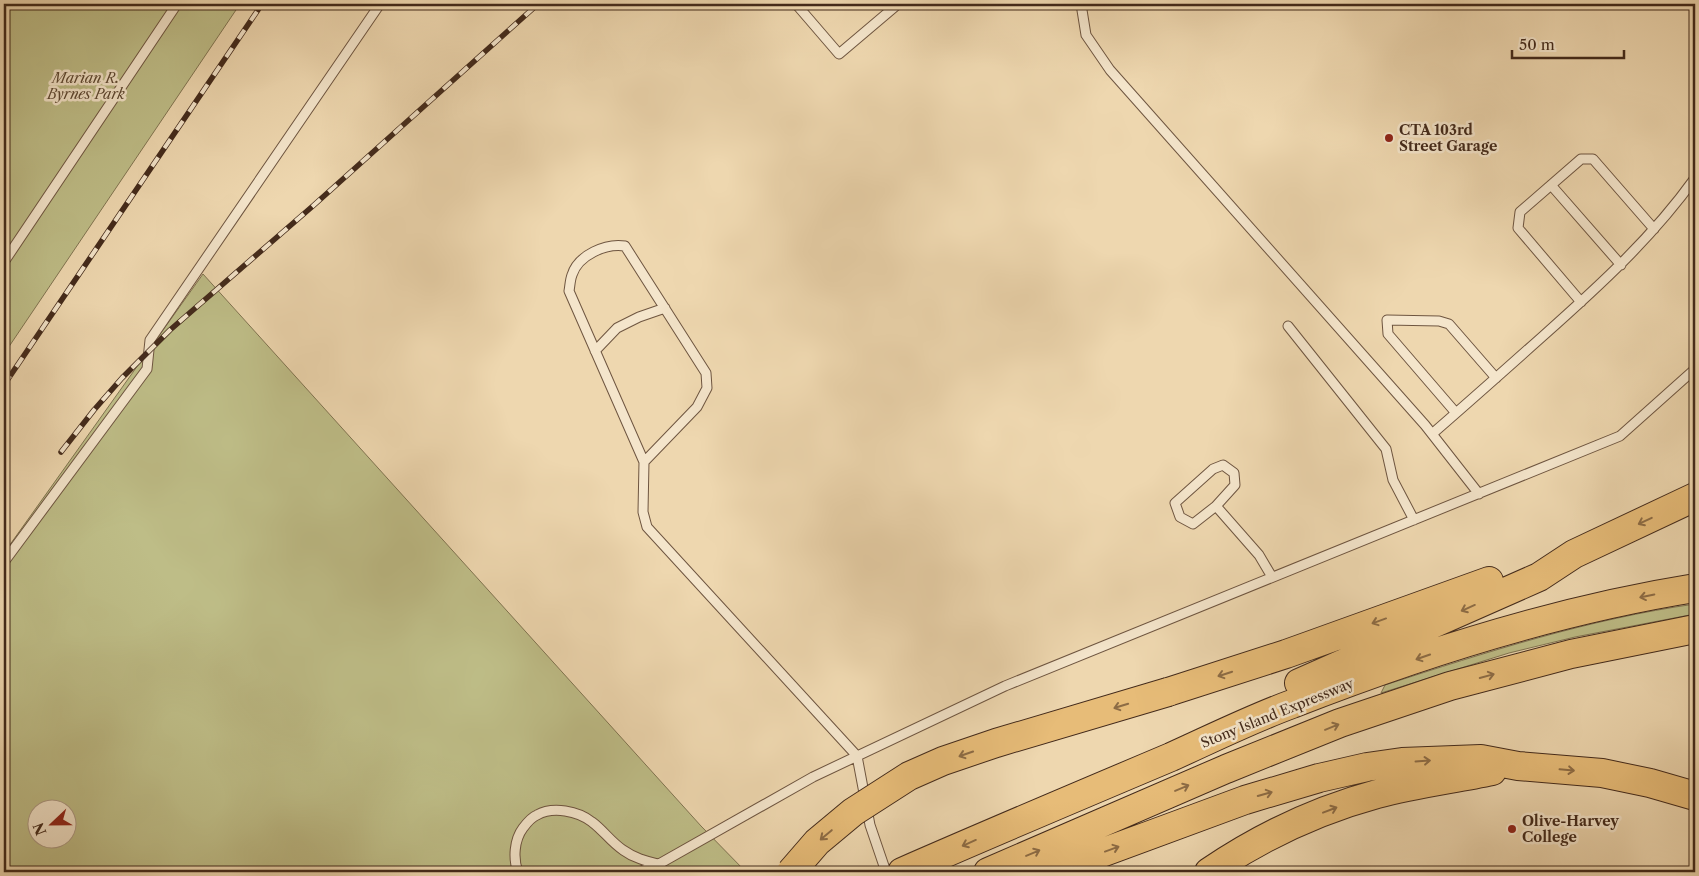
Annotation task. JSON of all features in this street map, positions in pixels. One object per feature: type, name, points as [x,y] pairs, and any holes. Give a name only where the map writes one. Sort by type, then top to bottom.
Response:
[{"type":"highway","points":[[1078,796],[1137,755],[1538,577],[1574,554],[1693,498]]},
{"type":"highway","points":[[791,872],[817,842],[853,812],[909,776],[943,761],[1286,654],[1530,566],[1574,554]]},
{"type":"highway","name":"Stony Island Expressway","points":[[902,872],[1290,704],[1478,639],[1568,613],[1695,588]]},
{"type":"highway","points":[[988,872],[1226,769],[1340,723],[1450,686],[1553,659],[1695,629]]},
{"type":"highway","points":[[1050,872],[1245,800],[1319,778],[1367,767],[1402,762],[1481,759],[1518,766],[1602,773],[1650,783],[1695,796]]},
{"type":"highway","points":[[1209,872],[1264,839],[1333,808],[1377,794],[1518,766]]},
{"type":"lane","points":[[4,262],[177,4]]},
{"type":"lane","points":[[4,562],[147,369],[150,340],[380,4]]},
{"type":"lane","points":[[796,4],[840,54],[898,4]]},
{"type":"lane","points":[[1081,4],[1086,35],[1110,70],[1432,434],[1478,494]]},
{"type":"lane","points":[[1581,302],[1518,228],[1520,212],[1580,159],[1593,159],[1654,229]]},
{"type":"lane","points":[[1432,434],[1621,265],[1638,248],[1695,178]]},
{"type":"lane","points":[[1551,185],[1621,265]]},
{"type":"lane","points":[[644,462],[697,407],[707,388],[706,373],[625,246],[615,244],[599,250],[582,260],[572,273],[569,291],[644,462],[643,512],[647,526],[857,756],[870,825],[886,872]]},
{"type":"lane","points":[[595,350],[617,328],[640,316],[665,308]]},
{"type":"lane","points":[[1456,413],[1388,334],[1387,320],[1439,321],[1449,324],[1496,378]]},
{"type":"lane","points":[[1288,326],[1386,449],[1393,480],[1414,520]]},
{"type":"lane","points":[[639,872],[659,864],[813,777],[1005,686],[1620,436],[1695,369]]},
{"type":"lane","points":[[1223,465],[1234,473],[1235,485],[1216,506],[1193,524],[1180,517],[1176,503],[1213,470],[1223,465]]},
{"type":"lane","points":[[1216,506],[1259,555],[1272,577]]},
{"type":"lane","points":[[518,872],[515,846],[522,829],[537,815],[556,810],[573,812],[591,821],[623,850],[637,858],[659,864]]},
{"type":"green space","name":"Marian R. Byrnes Park","points":[[4,4],[240,4],[4,354]]},
{"type":"green space","points":[[203,274],[701,826],[746,872],[4,872],[4,553]]},
{"type":"green space","points":[[1695,604],[1695,614],[1575,637],[1509,653],[1381,693],[1385,685],[1538,638],[1616,618]]},
{"type":"railway","points":[[4,385],[262,4]]},
{"type":"railway","points":[[61,452],[122,378],[170,330],[314,205],[538,4]]},
{"type":"place","name":"CTA 103rd Street Garage","points":[[1389,138]]},
{"type":"place","name":"Olive-Harvey College","points":[[1512,829]]}]
